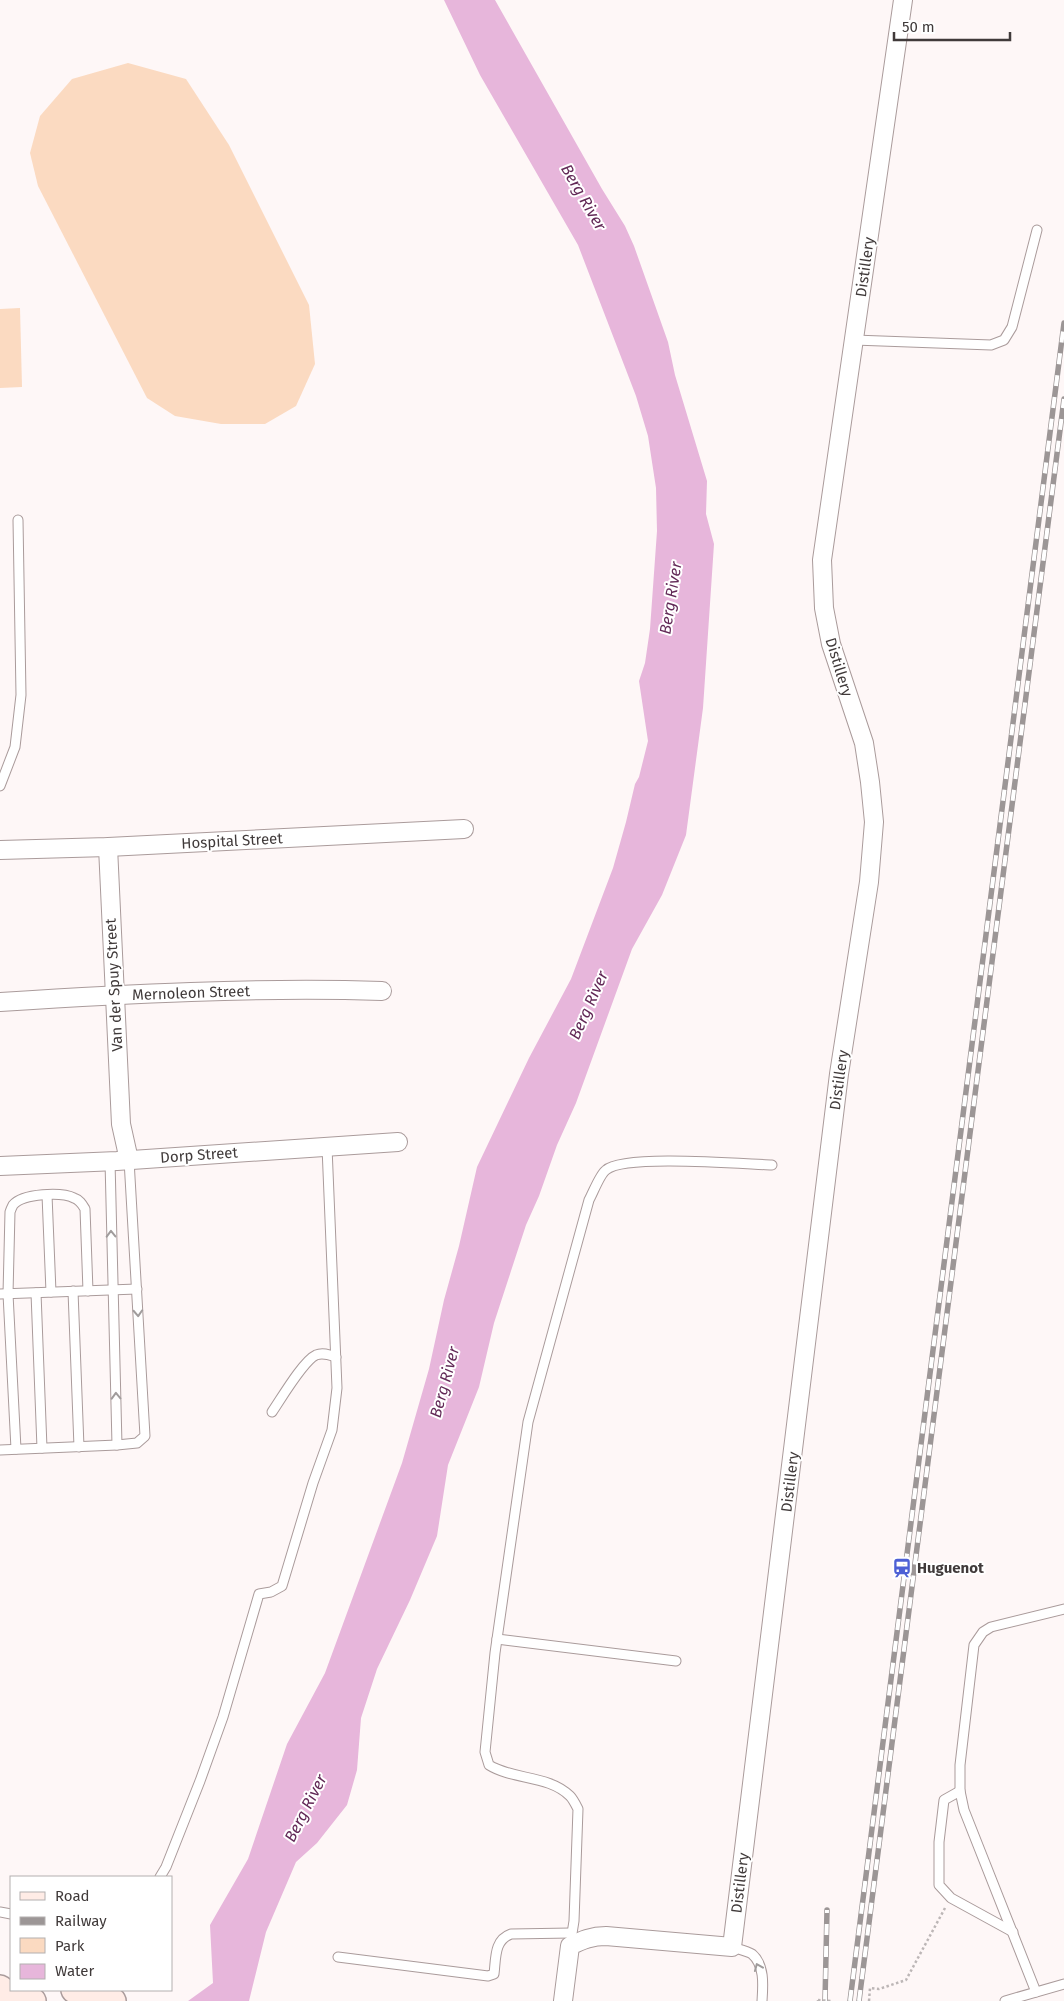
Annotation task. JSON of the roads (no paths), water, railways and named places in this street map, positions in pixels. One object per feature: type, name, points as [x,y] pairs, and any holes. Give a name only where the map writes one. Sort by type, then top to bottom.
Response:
[{"type":"main road","points":[[0,1988],[8,1994],[33,2001]]},
{"type":"street","name":"Distillery","points":[[732,1947],[839,1074],[870,882],[874,822],[870,782],[864,744],[831,644],[824,608],[822,560],[903,0]]},
{"type":"street","name":"Hospital Street","points":[[0,850],[108,847],[464,829]]},
{"type":"street","name":"Van der Spuy Street","points":[[108,847],[121,1124],[129,1160]]},
{"type":"street","name":"Mernoleon Street","points":[[0,1002],[114,995],[315,989],[382,991]]},
{"type":"street","name":"Van der Spuy Street","points":[[110,1161],[121,1124]]},
{"type":"street","name":"Dorp Street","points":[[0,1166],[129,1160],[398,1142]]},
{"type":"street","points":[[563,2001],[571,1939],[606,1936],[732,1947]]},
{"type":"lane","points":[[854,340],[991,345],[1004,340],[1012,327],[1037,230]]},
{"type":"lane","points":[[0,786],[15,747],[21,695],[18,520]]},
{"type":"lane","points":[[161,1876],[166,1868],[223,1717],[260,1594],[271,1592],[282,1586],[313,1483],[332,1430],[337,1388],[327,1147]]},
{"type":"lane","points":[[0,1450],[117,1445],[137,1443],[145,1436],[129,1160]]},
{"type":"lane","points":[[110,1161],[117,1445]]},
{"type":"lane","points":[[338,1957],[488,1976],[494,1974],[498,1944],[503,1936],[511,1934],[571,1939],[574,1921],[578,1809],[571,1796],[554,1786],[500,1772],[489,1765],[485,1752],[497,1639],[528,1422],[589,1200],[605,1170],[619,1164],[645,1161],[772,1165]]},
{"type":"lane","points":[[16,1449],[4,1294],[10,1212],[14,1204],[21,1199],[47,1195],[73,1197],[80,1201],[85,1209],[88,1291]]},
{"type":"lane","points":[[47,1195],[51,1292]]},
{"type":"lane","points":[[4,1294],[137,1289]]},
{"type":"lane","points":[[74,1291],[79,1446]]},
{"type":"lane","points":[[36,1293],[42,1448]]},
{"type":"lane","points":[[272,1412],[303,1367],[316,1355],[327,1353],[336,1357]]},
{"type":"lane","points":[[1036,1992],[964,1810],[960,1791],[960,1765],[974,1645],[983,1632],[991,1627],[1064,1609]]},
{"type":"lane","points":[[497,1639],[676,1661]]},
{"type":"lane","points":[[960,1791],[944,1800],[939,1842],[939,1885],[951,1898],[1013,1932]]},
{"type":"lane","points":[[732,1947],[752,1954],[760,1966],[764,1984],[762,2001]]},
{"type":"lane","points":[[1005,2001],[1064,1984]]},
{"type":"water","name":"Berg River","points":[[444,0],[495,0],[625,226],[634,246],[668,342],[675,375],[707,481],[706,514],[714,544],[703,708],[686,835],[662,895],[632,949],[576,1103],[557,1145],[539,1196],[526,1225],[494,1323],[479,1387],[448,1465],[437,1536],[410,1600],[377,1669],[361,1718],[357,1770],[347,1805],[317,1843],[296,1862],[266,1932],[249,2001],[188,2001],[213,1983],[210,1925],[248,1859],[287,1744],[325,1673],[402,1463],[429,1369],[477,1167],[529,1058],[571,979],[613,868],[648,741],[639,681],[645,663],[650,629],[657,531],[656,488],[648,436],[636,396],[578,245],[480,75]]},
{"type":"railway","points":[[850,2001],[1064,323]]},
{"type":"railway","points":[[859,2001],[1064,399]]},
{"type":"railway","points":[[825,2001],[827,1910]]},
{"type":"place","name":"Huguenot","points":[[902,1568]]}]
